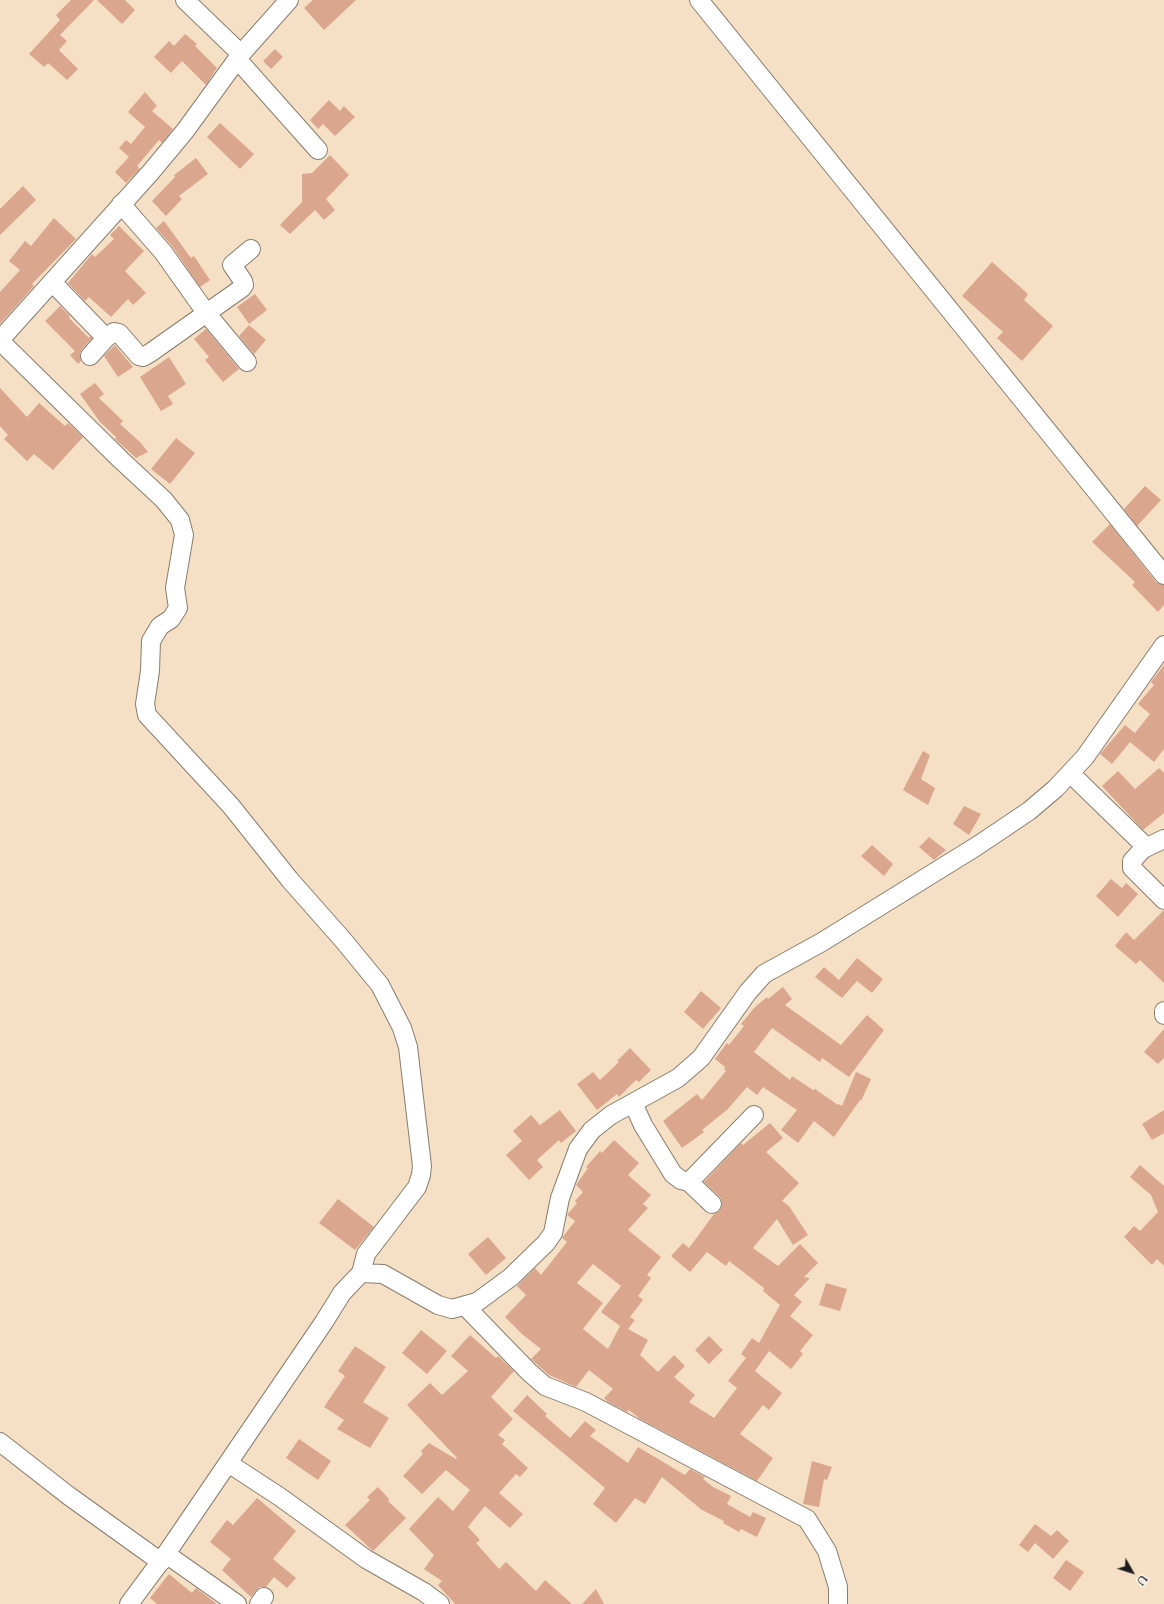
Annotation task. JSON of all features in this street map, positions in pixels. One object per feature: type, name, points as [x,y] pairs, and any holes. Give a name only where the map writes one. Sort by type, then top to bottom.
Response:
[{"type":"street","points":[[185,0],[239,57],[318,150]]},
{"type":"street","points":[[129,1604],[163,1558],[324,1322],[342,1293],[361,1273],[366,1254],[416,1187],[421,1175],[422,1166],[408,1046],[402,1028],[380,985],[344,940],[290,880],[232,806],[147,715],[145,704],[150,671],[151,641],[160,626],[171,619],[178,608],[175,588],[184,535],[180,520],[164,500],[121,460],[0,340],[53,283],[185,131],[239,57],[289,0]]},
{"type":"street","points":[[699,0],[1164,575]]},
{"type":"street","points":[[121,204],[163,252],[207,314],[247,362]]},
{"type":"street","points":[[90,356],[106,338],[116,332],[137,355],[144,357],[242,288],[244,285],[243,282],[232,265],[251,249]]},
{"type":"street","points":[[53,283],[106,338]]},
{"type":"street","points":[[361,1273],[383,1274],[438,1305],[452,1309],[477,1302],[511,1277],[546,1243],[553,1233],[560,1198],[578,1149],[592,1130],[611,1115],[678,1078],[701,1058],[748,992],[764,974],[822,942],[977,846],[1029,811],[1085,757],[1164,645]]},
{"type":"street","points":[[1070,773],[1141,842],[1143,849]]},
{"type":"street","points":[[1164,839],[1143,849],[1132,861],[1132,868],[1164,900]]},
{"type":"street","points":[[1164,1010],[1164,1015]]},
{"type":"street","points":[[633,1103],[643,1124],[673,1174],[681,1180],[689,1182],[712,1204]]},
{"type":"street","points":[[689,1182],[754,1115]]},
{"type":"street","points":[[465,1306],[529,1372],[545,1386],[586,1402],[807,1519],[827,1551],[838,1587],[838,1604]]},
{"type":"street","points":[[0,1442],[69,1496],[163,1558],[237,1604]]},
{"type":"street","points":[[228,1463],[280,1497],[366,1559],[424,1592],[440,1604]]},
{"type":"building","points":[[71,0],[94,0],[60,35],[67,41],[59,50],[78,69],[67,80],[48,63],[44,67],[29,54],[60,20],[56,15]]},
{"type":"building","points":[[97,0],[125,0],[135,10],[122,24]]},
{"type":"building","points":[[313,0],[356,0],[324,30],[304,8]]},
{"type":"building","points":[[185,34],[197,44],[195,46],[217,68],[206,85],[182,61],[171,73],[154,57],[169,41],[174,46]]},
{"type":"building","points":[[275,49],[283,57],[271,69],[263,61]]},
{"type":"building","points":[[145,92],[157,106],[152,111],[173,129],[162,143],[159,140],[137,166],[140,169],[126,183],[115,172],[129,157],[119,148],[126,140],[131,144],[145,127],[128,112]]},
{"type":"building","points":[[329,100],[340,111],[344,106],[355,117],[335,136],[323,124],[318,129],[310,120]]},
{"type":"building","points":[[220,123],[254,154],[240,169],[207,137]]},
{"type":"building","points":[[330,155],[349,175],[326,199],[335,210],[324,220],[315,210],[290,234],[280,225],[302,202],[302,174],[312,173]]},
{"type":"building","points":[[196,158],[208,174],[179,196],[182,199],[166,216],[152,201],[175,177],[174,175]]},
{"type":"building","points":[[23,186],[36,200],[0,235],[0,209]]},
{"type":"building","points":[[54,218],[76,239],[32,284],[34,286],[0,324],[0,292],[20,270],[9,261],[25,241],[31,246]]},
{"type":"building","points":[[164,221],[191,258],[194,256],[210,280],[200,287],[172,246],[156,228]]},
{"type":"building","points":[[119,226],[144,251],[125,271],[146,293],[133,305],[128,299],[111,317],[89,297],[85,301],[68,283],[92,254],[95,257],[114,239],[110,235]]},
{"type":"building","points":[[992,262],[1028,294],[1024,300],[1053,326],[1022,361],[997,338],[1003,332],[962,296]]},
{"type":"building","points":[[255,294],[267,310],[249,324],[237,307]]},
{"type":"building","points":[[60,306],[70,316],[69,318],[89,338],[90,336],[92,338],[82,349],[80,354],[81,361],[78,364],[70,355],[75,351],[45,321]]},
{"type":"building","points":[[249,325],[266,340],[254,354],[239,336]]},
{"type":"building","points":[[206,329],[239,369],[223,382],[205,360],[209,357],[194,339]]},
{"type":"building","points":[[115,345],[133,367],[118,377],[104,356]]},
{"type":"building","points":[[169,357],[186,384],[168,396],[173,404],[161,411],[140,377]]},
{"type":"building","points":[[95,383],[104,394],[99,398],[123,421],[120,424],[140,442],[148,452],[136,458],[115,439],[116,437],[100,422],[80,394]]},
{"type":"building","points":[[0,388],[27,417],[39,403],[65,426],[68,423],[83,437],[53,470],[34,454],[27,461],[4,439],[8,435],[0,426]]},
{"type":"building","points":[[176,438],[195,453],[170,484],[151,469]]},
{"type":"building","points":[[1145,486],[1161,500],[1137,526],[1124,509]]},
{"type":"building","points":[[1110,524],[1156,582],[1164,585],[1164,605],[1158,612],[1132,585],[1135,582],[1092,542]]},
{"type":"building","points":[[1164,665],[1164,749],[1154,762],[1130,742],[1112,764],[1100,754],[1125,725],[1135,733],[1150,714],[1138,704],[1154,685],[1151,682]]},
{"type":"building","points":[[923,751],[930,755],[921,779],[935,788],[928,805],[903,790]]},
{"type":"building","points":[[1159,768],[1164,773],[1164,813],[1143,830],[1102,786],[1118,771],[1135,789]]},
{"type":"building","points":[[964,806],[981,814],[969,835],[953,824]]},
{"type":"building","points":[[929,837],[946,850],[934,860],[919,847]]},
{"type":"building","points":[[872,845],[893,864],[884,876],[861,856]]},
{"type":"building","points":[[1111,879],[1122,888],[1126,883],[1138,894],[1118,917],[1096,896]]},
{"type":"building","points":[[1164,910],[1164,983],[1140,960],[1136,964],[1115,946],[1126,932],[1134,940]]},
{"type":"building","points":[[857,958],[883,979],[872,993],[857,981],[842,998],[815,977],[824,967],[839,980]]},
{"type":"building","points":[[783,987],[792,999],[785,1005],[841,1045],[867,1015],[884,1030],[849,1077],[822,1058],[820,1062],[772,1028],[754,1052],[790,1080],[792,1076],[813,1090],[815,1089],[838,1105],[839,1104],[842,1106],[856,1072],[871,1079],[861,1101],[860,1100],[834,1137],[814,1121],[798,1143],[781,1130],[797,1110],[763,1087],[757,1095],[747,1087],[728,1109],[702,1130],[704,1132],[682,1148],[663,1121],[697,1094],[702,1100],[726,1071],[724,1069],[725,1067],[715,1059],[727,1043],[729,1045],[744,1026],[741,1024],[754,1008],[767,997],[768,999]]},
{"type":"building","points":[[701,991],[721,1008],[703,1029],[684,1012]]},
{"type":"building","points":[[1164,1029],[1164,1058],[1158,1064],[1144,1052]]},
{"type":"building","points":[[630,1048],[651,1070],[639,1082],[636,1080],[619,1097],[617,1094],[597,1110],[577,1084],[593,1072],[600,1080],[619,1062],[617,1061]]},
{"type":"building","points":[[560,1110],[576,1131],[561,1143],[559,1140],[537,1160],[543,1167],[529,1180],[506,1155],[522,1141],[513,1131],[531,1115],[540,1125]]},
{"type":"building","points":[[1164,1110],[1164,1133],[1152,1140],[1142,1124]]},
{"type":"building","points":[[770,1123],[783,1138],[766,1152],[799,1183],[782,1201],[789,1206],[808,1235],[793,1245],[777,1219],[753,1248],[778,1266],[800,1244],[818,1263],[804,1277],[810,1278],[794,1295],[802,1302],[790,1316],[813,1335],[800,1351],[803,1354],[791,1369],[769,1351],[755,1371],[782,1393],[769,1410],[763,1405],[740,1434],[773,1458],[757,1481],[640,1419],[629,1410],[627,1412],[608,1402],[604,1398],[613,1389],[589,1370],[576,1387],[549,1375],[531,1359],[541,1349],[522,1334],[505,1317],[526,1295],[517,1286],[535,1268],[541,1275],[567,1242],[562,1238],[575,1221],[567,1215],[577,1203],[575,1201],[583,1192],[576,1185],[588,1168],[586,1167],[600,1151],[602,1153],[614,1140],[639,1163],[628,1175],[651,1195],[643,1204],[648,1208],[628,1230],[661,1257],[647,1275],[651,1278],[638,1296],[643,1300],[630,1317],[635,1320],[628,1329],[648,1340],[640,1355],[658,1372],[674,1355],[685,1366],[674,1377],[695,1395],[689,1402],[714,1418],[737,1388],[728,1381],[746,1358],[741,1354],[752,1338],[759,1343],[780,1305],[763,1291],[764,1288],[729,1261],[726,1266],[707,1252],[690,1272],[671,1256],[683,1243],[689,1248],[714,1214],[719,1212],[722,1207],[720,1197],[704,1182],[741,1143],[743,1145]],"holes":[[[593,1264],[621,1286],[601,1312],[620,1326],[608,1349],[583,1329],[603,1303],[577,1283]]]},
{"type":"building","points":[[1140,1165],[1164,1186],[1164,1266],[1157,1259],[1152,1265],[1124,1237],[1134,1226],[1140,1231],[1158,1212],[1151,1195],[1130,1177]]},
{"type":"building","points":[[338,1199],[374,1227],[355,1250],[319,1223]]},
{"type":"building","points":[[488,1237],[506,1258],[486,1275],[468,1254]]},
{"type":"building","points":[[826,1283],[847,1289],[840,1311],[819,1305]]},
{"type":"building","points":[[421,1330],[447,1351],[427,1374],[402,1353]]},
{"type":"building","points":[[470,1335],[496,1358],[498,1356],[514,1371],[491,1397],[513,1419],[498,1435],[505,1440],[502,1444],[528,1468],[520,1477],[516,1474],[499,1493],[523,1514],[510,1528],[485,1506],[468,1527],[480,1540],[476,1543],[499,1569],[506,1562],[536,1591],[545,1580],[572,1604],[455,1604],[438,1585],[442,1581],[424,1569],[434,1555],[409,1529],[438,1497],[453,1511],[470,1490],[446,1470],[422,1494],[403,1476],[423,1454],[421,1451],[429,1443],[456,1459],[457,1458],[407,1405],[430,1383],[442,1395],[468,1371],[451,1356]]},
{"type":"building","points":[[709,1336],[723,1350],[709,1364],[695,1350]]},
{"type":"building","points":[[355,1346],[386,1367],[363,1402],[389,1418],[370,1448],[337,1429],[344,1420],[324,1407],[345,1376],[338,1371]]},
{"type":"building","points":[[527,1395],[547,1414],[545,1416],[570,1438],[585,1421],[596,1430],[590,1436],[628,1463],[638,1447],[685,1475],[690,1469],[705,1477],[703,1479],[713,1487],[731,1496],[727,1504],[750,1517],[753,1512],[766,1518],[757,1537],[741,1529],[739,1532],[723,1523],[724,1521],[702,1510],[662,1477],[645,1504],[635,1498],[616,1523],[593,1504],[605,1488],[513,1411]]},
{"type":"building","points":[[299,1439],[331,1461],[318,1480],[286,1458]]},
{"type":"building","points":[[812,1461],[832,1467],[827,1480],[824,1479],[819,1507],[803,1504]]},
{"type":"building","points":[[378,1487],[389,1499],[388,1501],[406,1518],[373,1551],[345,1525],[370,1500],[367,1497]]},
{"type":"building","points":[[257,1498],[296,1531],[273,1559],[296,1578],[287,1588],[274,1577],[266,1587],[260,1587],[251,1597],[222,1570],[231,1559],[210,1542],[227,1520],[233,1525]]},
{"type":"building","points":[[1035,1524],[1051,1536],[1057,1530],[1069,1541],[1053,1559],[1035,1543],[1028,1552],[1019,1545]]},
{"type":"building","points":[[1066,1560],[1084,1572],[1070,1591],[1053,1578]]},
{"type":"building","points":[[169,1574],[192,1593],[196,1588],[217,1604],[157,1604],[150,1598]]},
{"type":"building","points":[[596,1589],[604,1604],[582,1604]]}]
